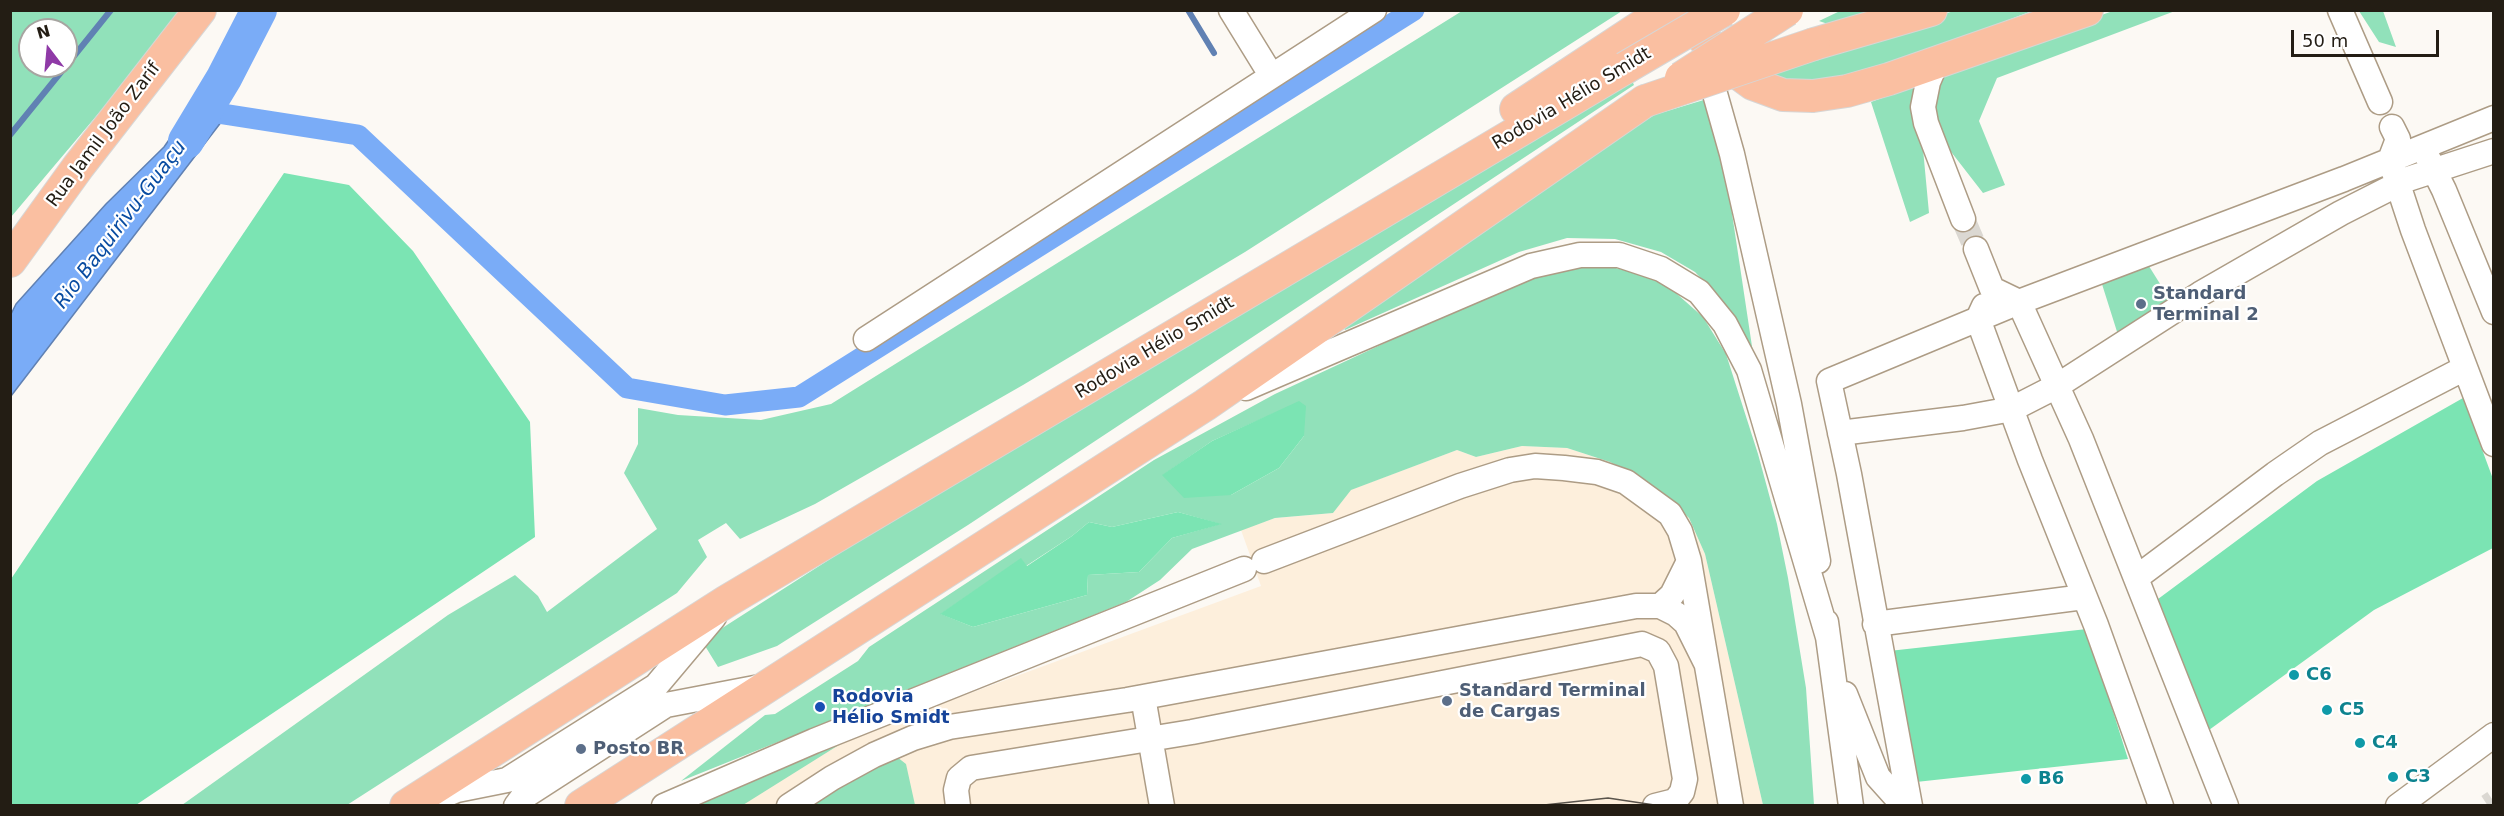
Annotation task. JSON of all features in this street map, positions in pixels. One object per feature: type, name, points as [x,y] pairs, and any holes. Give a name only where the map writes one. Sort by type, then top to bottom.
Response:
[{"type":"main road","name":"Rua Jamil João Zarif","points":[[10,261],[78,167],[200,10]]},
{"type":"main road","points":[[1618,57],[1666,10]]},
{"type":"main road","name":"Rodovia Hélio Smidt","points":[[406,806],[727,602],[1313,253],[1618,57],[1724,10]]},
{"type":"main road","points":[[581,806],[1205,405],[1645,101],[1787,10]]},
{"type":"main road","points":[[1645,101],[1814,44],[1931,10]]},
{"type":"main road","points":[[1694,21],[1727,65],[1753,84],[1783,95],[1813,96],[1847,91],[2087,10]]},
{"type":"street","points":[[1231,10],[1271,75]]},
{"type":"street","points":[[866,339],[1081,202],[1271,75],[1374,10]]},
{"type":"street","points":[[2340,10],[2380,102]]},
{"type":"street","points":[[1694,21],[1732,154],[1789,404],[1813,528],[1851,806]]},
{"type":"street","points":[[1938,61],[1928,82],[1923,106],[1926,123],[1963,219]]},
{"type":"street","points":[[1910,806],[1829,381],[1978,320],[2393,142],[2421,147],[2493,118]]},
{"type":"street","points":[[2393,142],[2398,184],[2493,444]]},
{"type":"street","points":[[2421,147],[2434,170],[2493,312]]},
{"type":"street","points":[[1840,433],[2012,409],[2057,386],[2200,294],[2341,213],[2398,184],[2493,151]]},
{"type":"street","points":[[1976,249],[1992,289],[2019,302],[2081,439],[2226,806]]},
{"type":"street","points":[[1205,405],[1532,266],[1580,255],[1619,255],[1661,269],[1699,292],[1725,324],[1749,370],[1829,648],[1878,777],[1904,806]]},
{"type":"street","points":[[1992,289],[1978,320],[2161,806]]},
{"type":"street","points":[[2136,578],[2320,443],[2464,368]]},
{"type":"street","points":[[664,806],[814,741],[1254,565],[1460,486],[1510,470],[1535,466],[1597,472],[1626,482],[1670,514],[1680,531],[1689,561],[1731,806]]},
{"type":"street","points":[[1660,606],[1672,595],[1689,561]]},
{"type":"street","points":[[1875,624],[2084,597]]},
{"type":"street","points":[[418,806],[457,790],[507,780],[656,686],[727,602]]},
{"type":"street","points":[[789,806],[832,778],[874,755],[913,738],[949,728],[1135,699],[1636,606],[1660,606],[1686,622],[1706,663]]},
{"type":"street","points":[[958,806],[956,790],[959,778],[971,768],[1142,740],[1642,644],[1658,651],[1666,666],[1684,779],[1682,792],[1675,801],[1655,806]]},
{"type":"street","points":[[1834,684],[1836,806]]},
{"type":"street","points":[[516,806],[522,798],[666,705],[769,685]]},
{"type":"street","points":[[1135,699],[1142,740],[1147,806]]},
{"type":"street","points":[[2398,806],[2493,735]]},
{"type":"street","points":[[1142,740],[1162,806]]},
{"type":"shaded area","points":[[1522,446],[1567,448],[1610,462],[1647,481],[1689,518],[1705,554],[1763,805],[686,806],[889,723],[1261,586],[1241,530],[1275,518],[1333,513],[1350,490],[1457,450],[1476,457]]},
{"type":"green space","points":[[11,11],[185,11],[11,217]]},
{"type":"green space","points":[[1462,11],[1622,11],[1245,252],[1023,385],[815,504],[740,539],[726,523],[698,540],[707,557],[677,593],[347,805],[182,805],[448,615],[515,575],[538,596],[547,612],[657,529],[624,473],[638,444],[638,408],[678,415],[761,420],[831,404]]},
{"type":"green space","points":[[1840,11],[1896,11],[1834,26],[1819,21]]},
{"type":"green space","points":[[1954,11],[2032,11],[1911,57],[1847,77],[1805,82],[1783,81],[1767,73],[1818,51]]},
{"type":"green space","points":[[2113,11],[2175,11],[1997,78],[1979,121],[2005,185],[1983,193],[1938,135],[1931,99],[1937,83],[1953,68],[1982,56]]},
{"type":"green space","points":[[2359,11],[2383,11],[2396,47],[2379,42]]},
{"type":"green space","points":[[1630,76],[1634,85],[968,525],[777,646],[718,667],[702,641],[980,463]]},
{"type":"green space","points":[[1917,85],[1929,213],[1910,222],[1871,102]]},
{"type":"green space","points":[[1707,99],[1722,147],[1756,373],[1737,321],[1720,298],[1695,272],[1661,252],[1615,239],[1567,238],[1519,252],[1345,330],[1339,321],[1654,115]]},
{"type":"green space","points":[[284,173],[349,185],[413,251],[530,422],[535,537],[136,805],[11,805],[11,579]]},
{"type":"green space","points":[[2147,263],[2172,303],[2119,338],[2101,281]]},
{"type":"green space","points":[[1604,265],[1639,274],[1668,286],[1703,317],[1726,354],[1758,454],[1777,524],[1788,578],[1806,688],[1814,805],[1763,805],[1705,554],[1689,518],[1647,481],[1610,462],[1567,448],[1522,446],[1476,457],[1457,450],[1351,490],[1333,513],[1275,518],[1192,549],[1160,580],[1126,602],[681,781],[765,715],[775,714],[858,661],[869,647],[1154,460],[1275,394],[1516,282],[1563,269]],"holes":[[[1299,402],[1304,436],[1279,468],[1231,495],[1163,475],[1212,441]],[[1178,512],[1220,524],[1172,538],[1139,572],[1088,575],[1087,595],[973,627],[941,614],[1021,559],[1026,566],[1089,522],[1112,527]]]},
{"type":"green space","points":[[2463,398],[2493,479],[2493,548],[2374,610],[2209,730],[2154,602],[2317,481]]},
{"type":"green space","points":[[1299,401],[1306,406],[1304,436],[1279,468],[1231,495],[1184,498],[1162,475],[1212,441]]},
{"type":"green space","points":[[1178,512],[1222,524],[1172,538],[1139,572],[1088,575],[1087,595],[973,627],[940,614],[1021,558],[1027,566],[1089,522],[1112,527]]},
{"type":"green space","points":[[2087,629],[2128,759],[1916,782],[1889,651]]},
{"type":"green space","points":[[850,738],[743,805],[686,806]]},
{"type":"green space","points":[[897,757],[906,764],[915,805],[810,806],[885,758]]},
{"type":"water","name":"Rio Baquirivu-Guaçu","points":[[198,98],[227,98],[222,121],[11,396],[11,314],[16,304],[106,204],[164,147]]},
{"type":"waterway","points":[[78,51],[111,10]]},
{"type":"waterway","name":"Rio Baquirivu-Guaçu","points":[[186,141],[224,78],[259,10]]},
{"type":"waterway","points":[[1188,10],[1214,53]]},
{"type":"waterway","points":[[204,111],[358,135],[627,388],[725,405],[799,397],[1414,10]]},
{"type":"waterway","points":[[10,135],[56,78]]},
{"type":"tunnel","points":[[1963,219],[1976,249]]},
{"type":"tunnel","points":[[2488,806],[2494,802]]},
{"type":"tram line","points":[[1535,806],[1608,798],[1661,806]]},
{"type":"place","name":"Standard Terminal 2","points":[[2141,304]]},
{"type":"place","name":"C6","points":[[2294,675]]},
{"type":"place","name":"Standard Terminal de Cargas","points":[[1447,701]]},
{"type":"place","name":"Rodovia Hélio Smidt","points":[[820,707]]},
{"type":"place","name":"C5","points":[[2327,710]]},
{"type":"place","name":"C4","points":[[2360,743]]},
{"type":"place","name":"Posto BR","points":[[581,749]]},
{"type":"place","name":"C3","points":[[2393,777]]},
{"type":"place","name":"B6","points":[[2026,779]]}]
